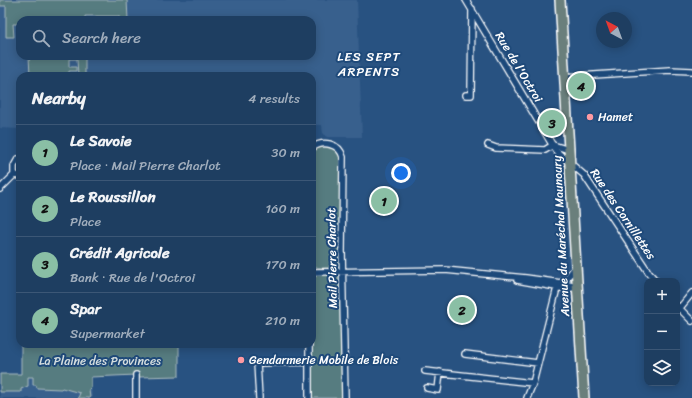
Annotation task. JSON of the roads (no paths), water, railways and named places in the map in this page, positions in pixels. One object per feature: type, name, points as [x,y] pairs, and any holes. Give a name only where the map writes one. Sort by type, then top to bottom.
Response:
[{"type":"main road","name":"Avenue du Maréchal Maunoury","points":[[560,0],[576,287],[584,398]]},
{"type":"street","name":"Rue de l'Octroi","points":[[466,0],[553,145],[569,162]]},
{"type":"street","points":[[466,95],[471,95],[472,9]]},
{"type":"street","points":[[564,77],[670,70],[692,71]]},
{"type":"street","name":"Mail Pierre Charlot","points":[[316,146],[332,144],[341,151],[343,157],[345,398]]},
{"type":"street","points":[[488,145],[496,148],[545,150],[553,145],[568,150]]},
{"type":"street","points":[[16,162],[14,166],[16,172]]},
{"type":"street","name":"Rue des Cornillettes","points":[[569,162],[584,174],[653,278]]},
{"type":"street","points":[[0,189],[16,176]]},
{"type":"street","points":[[527,398],[533,383],[559,286],[575,268]]},
{"type":"street","points":[[316,272],[445,270],[501,276],[559,286],[576,287]]},
{"type":"street","points":[[680,306],[692,293]]},
{"type":"street","points":[[680,310],[692,321]]},
{"type":"street","points":[[308,348],[309,398]]},
{"type":"street","points":[[465,354],[538,363]]},
{"type":"street","points":[[258,398],[257,363],[309,362]]},
{"type":"street","points":[[424,371],[533,383]]},
{"type":"street","points":[[427,388],[438,390],[440,372]]},
{"type":"street","points":[[136,375],[136,398]]},
{"type":"place","name":"Spar","points":[[581,86]]},
{"type":"place","name":"Hamet","points":[[590,117]]},
{"type":"place","name":"Crédit Agricole","points":[[552,123]]},
{"type":"place","name":"Le Savoie","points":[[384,201]]},
{"type":"place","name":"Le Roussillon","points":[[462,310]]},
{"type":"place","name":"Gendarmerie Mobile de Blois","points":[[241,360]]},
{"type":"district","name":"LES SEPT ARPENTS","points":[[369,64]]},
{"type":"park label","name":"La Plaine des Provinces","points":[[100,361]]}]
